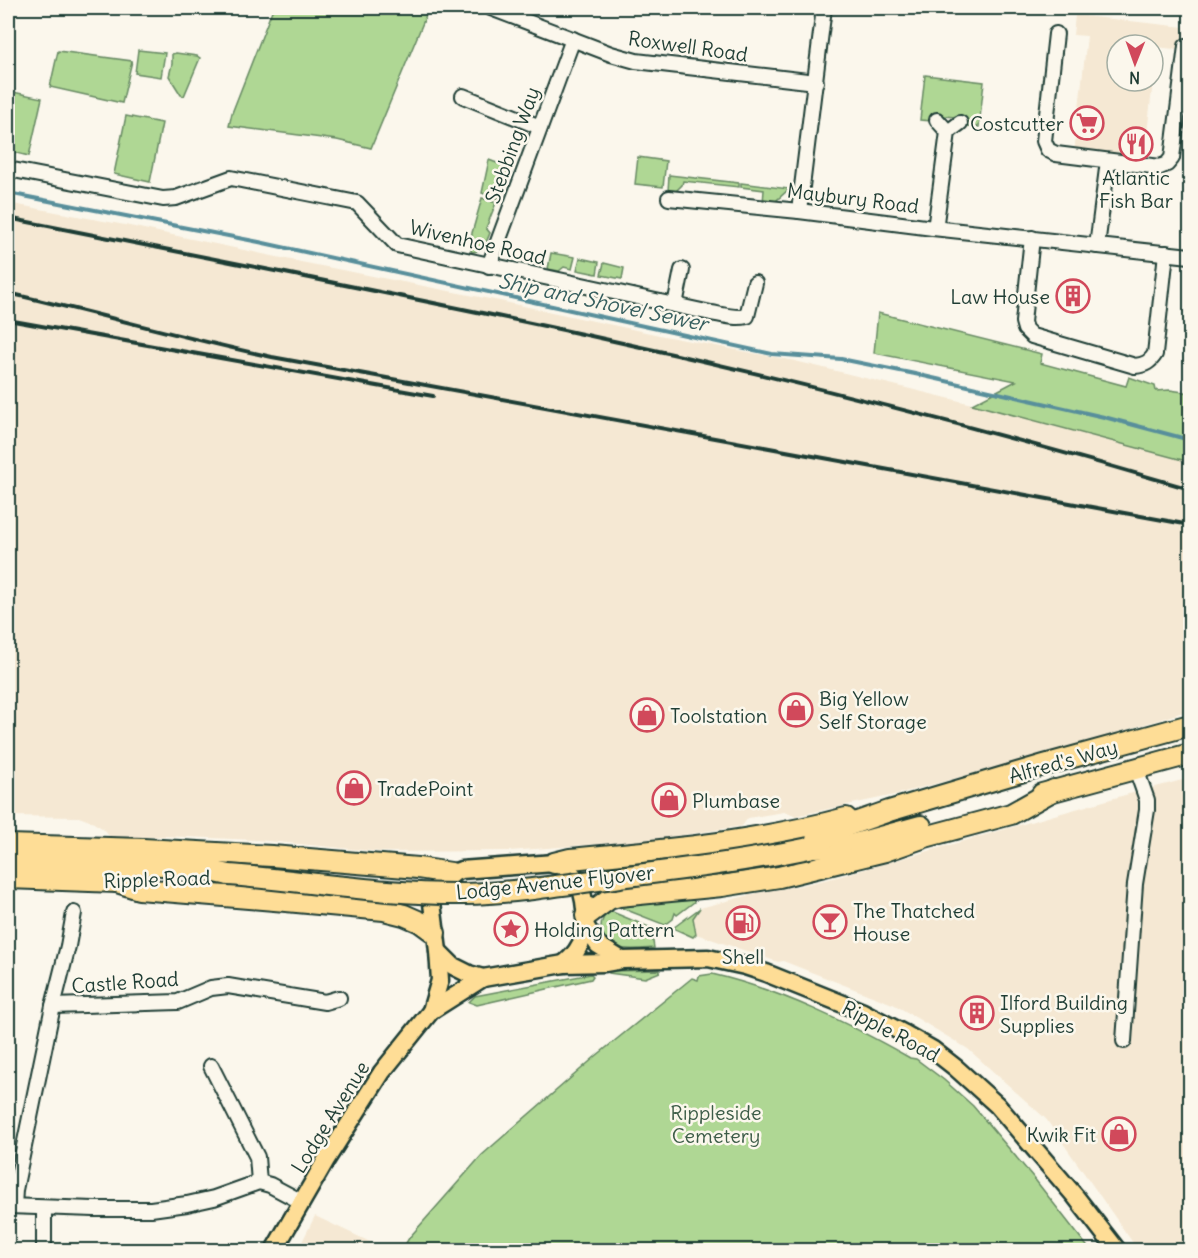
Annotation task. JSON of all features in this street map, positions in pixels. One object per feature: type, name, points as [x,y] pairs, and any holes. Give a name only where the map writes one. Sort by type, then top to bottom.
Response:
[{"type":"highway","name":"Alfred's Way","points":[[936,797],[1191,725]]},
{"type":"highway","name":"Alfred's Way","points":[[1054,790],[1191,754]]},
{"type":"highway","name":"Lodge Avenue Flyover","points":[[229,875],[433,894],[520,890],[752,860],[809,848],[851,844],[1054,790]]},
{"type":"highway","points":[[586,921],[609,899],[619,896],[756,881],[885,851],[925,837],[1011,814],[1054,790]]},
{"type":"highway","name":"Lodge Avenue Flyover","points":[[809,848],[846,826],[936,797]]},
{"type":"highway","points":[[554,863],[570,859],[745,839],[819,825],[936,797]]},
{"type":"highway","points":[[8,845],[142,849],[261,856],[418,868],[451,873]]},
{"type":"highway","name":"Ripple Road","points":[[8,859],[189,866],[229,875]]},
{"type":"highway","name":"Ripple Road","points":[[8,878],[117,882],[140,879],[187,881],[229,875]]},
{"type":"highway","points":[[117,882],[138,889],[384,910],[420,922],[437,942]]},
{"type":"main road","points":[[483,978],[453,966],[437,942],[432,903],[437,886],[451,873],[461,870],[554,863],[564,866],[578,881],[586,921],[598,945],[622,960]]},
{"type":"main road","points":[[564,964],[578,950],[586,921]]},
{"type":"main road","name":"Lodge Avenue","points":[[431,1011],[440,980],[437,942]]},
{"type":"main road","name":"Ripple Road","points":[[483,978],[564,964],[708,958],[745,966],[863,1012],[933,1050],[997,1105],[1075,1196],[1117,1251]]},
{"type":"main road","name":"Lodge Avenue","points":[[274,1251],[326,1160],[382,1072],[431,1011],[483,978]]},
{"type":"street","name":"Roxwell Road","points":[[491,8],[611,54],[636,61],[816,82]]},
{"type":"street","points":[[799,211],[824,8]]},
{"type":"street","points":[[1056,34],[1044,141],[1048,150],[1056,154],[1160,167],[1172,158],[1186,46]]},
{"type":"street","name":"Stebbing Way","points":[[489,266],[573,39]]},
{"type":"street","points":[[463,96],[540,127]]},
{"type":"street","points":[[937,120],[948,132]]},
{"type":"street","points":[[933,228],[936,222],[948,132],[960,123]]},
{"type":"street","points":[[1097,246],[1108,161]]},
{"type":"street","name":"Wivenhoe Road","points":[[8,169],[163,199],[176,198],[231,178],[357,203],[398,245],[711,313],[745,318],[755,283]]},
{"type":"street","name":"Maybury Road","points":[[669,198],[1191,256]]},
{"type":"street","points":[[1032,238],[1023,322],[1025,329],[1032,336],[1135,366],[1150,361],[1155,354],[1166,253]]},
{"type":"street","points":[[675,305],[682,270]]},
{"type":"street","points":[[1124,1041],[1135,884],[1147,810],[1147,800],[1136,770]]},
{"type":"street","name":"Castle Road","points":[[11,1206],[74,913]]},
{"type":"street","name":"Castle Road","points":[[53,1006],[178,1002],[211,988],[228,986],[325,1002],[339,998]]},
{"type":"street","points":[[211,1066],[257,1157],[258,1182]]},
{"type":"street","points":[[11,1206],[151,1209],[214,1198],[258,1182],[270,1185],[302,1202]]},
{"type":"street","points":[[44,1251],[45,1208]]},
{"type":"shaded area","points":[[1075,15],[1184,27],[1182,50],[1165,48],[1165,33],[1105,33],[1105,93],[1152,93],[1144,160],[1074,153],[1087,36],[1073,35]]},
{"type":"shaded area","points":[[8,203],[795,361],[972,404],[1190,462],[1190,710],[1075,746],[890,796],[795,816],[784,812],[748,818],[742,826],[650,840],[509,851],[382,852],[257,840],[163,836],[129,839],[110,837],[102,828],[79,817],[8,816]]},
{"type":"shaded area","points":[[1190,778],[1190,1250],[1138,1250],[1046,1119],[968,1049],[895,1005],[783,961],[778,962],[696,934],[693,918],[700,908],[765,891],[841,876]]},
{"type":"shaded area","points":[[315,1216],[385,1249],[298,1250]]},
{"type":"green space","points":[[273,8],[429,8],[371,148],[337,140],[229,126]]},
{"type":"green space","points":[[138,50],[165,53],[161,77],[135,73]]},
{"type":"green space","points":[[58,51],[132,61],[122,103],[50,87]]},
{"type":"green space","points":[[172,54],[200,58],[184,96],[169,76]]},
{"type":"green space","points":[[925,75],[984,82],[979,127],[966,126],[966,118],[933,115],[932,121],[920,120]]},
{"type":"green space","points":[[8,91],[42,98],[29,156],[8,151]]},
{"type":"green space","points":[[126,116],[162,123],[150,182],[114,174]]},
{"type":"green space","points":[[638,157],[666,161],[663,187],[635,184]]},
{"type":"green space","points":[[489,160],[510,168],[498,199],[482,193]]},
{"type":"green space","points":[[669,175],[739,183],[739,187],[683,181],[675,192],[668,191]]},
{"type":"green space","points":[[741,183],[789,189],[777,200],[776,204],[763,203],[764,190],[741,187]]},
{"type":"green space","points":[[482,198],[496,203],[486,228],[490,233],[486,243],[479,250],[472,252],[472,233]]},
{"type":"green space","points":[[551,253],[575,257],[572,269],[564,267],[559,271],[548,269]]},
{"type":"green space","points":[[580,258],[599,262],[597,274],[577,270]]},
{"type":"green space","points":[[604,263],[624,268],[622,279],[601,275]]},
{"type":"green space","points":[[878,313],[1042,354],[1040,363],[1126,386],[1129,377],[1155,386],[1156,391],[1170,390],[1190,393],[1190,462],[972,404],[1016,381],[874,353]]},
{"type":"green space","points":[[687,898],[694,902],[677,915],[675,913],[673,919],[665,925],[619,907]]},
{"type":"green space","points":[[700,908],[693,918],[696,934],[693,937],[673,928]]},
{"type":"green space","points":[[610,911],[658,931],[652,935],[654,948],[629,949],[607,943],[603,937],[601,925],[603,918]]},
{"type":"green space","points":[[660,970],[645,978],[609,973],[609,971]]},
{"type":"green space","points":[[591,974],[593,976],[591,979],[477,1005],[469,1002],[475,996]]},
{"type":"green space","name":"Rippleside Cemetery","points":[[712,974],[789,998],[916,1059],[973,1106],[1090,1250],[402,1250],[409,1238],[482,1155],[596,1056],[692,978],[698,980],[699,976]]},
{"type":"waterway","name":"Ship and Shovel Sewer","points":[[8,193],[259,242],[772,354],[841,359],[915,374],[1104,417],[1190,440]]},
{"type":"railway","points":[[8,218],[439,304],[658,351],[964,426],[1190,489]]},
{"type":"railway","points":[[8,293],[272,357],[1190,525]]},
{"type":"railway","points":[[8,320],[433,396]]},
{"type":"place","name":"Costcutter","points":[[1087,123]]},
{"type":"place","name":"Atlantic Fish Bar","points":[[1136,144]]},
{"type":"place","name":"Law House","points":[[1073,296]]},
{"type":"place","name":"Big Yellow Self Storage","points":[[796,710]]},
{"type":"place","name":"Toolstation","points":[[647,715]]},
{"type":"place","name":"TradePoint","points":[[354,788]]},
{"type":"place","name":"Plumbase","points":[[669,800]]},
{"type":"place","name":"The Thatched House","points":[[830,922]]},
{"type":"place","name":"Shell","points":[[743,923]]},
{"type":"place","name":"Holding Pattern","points":[[511,929]]},
{"type":"place","name":"Ilford Building Supplies","points":[[977,1013]]},
{"type":"place","name":"Kwik Fit","points":[[1119,1134]]}]
